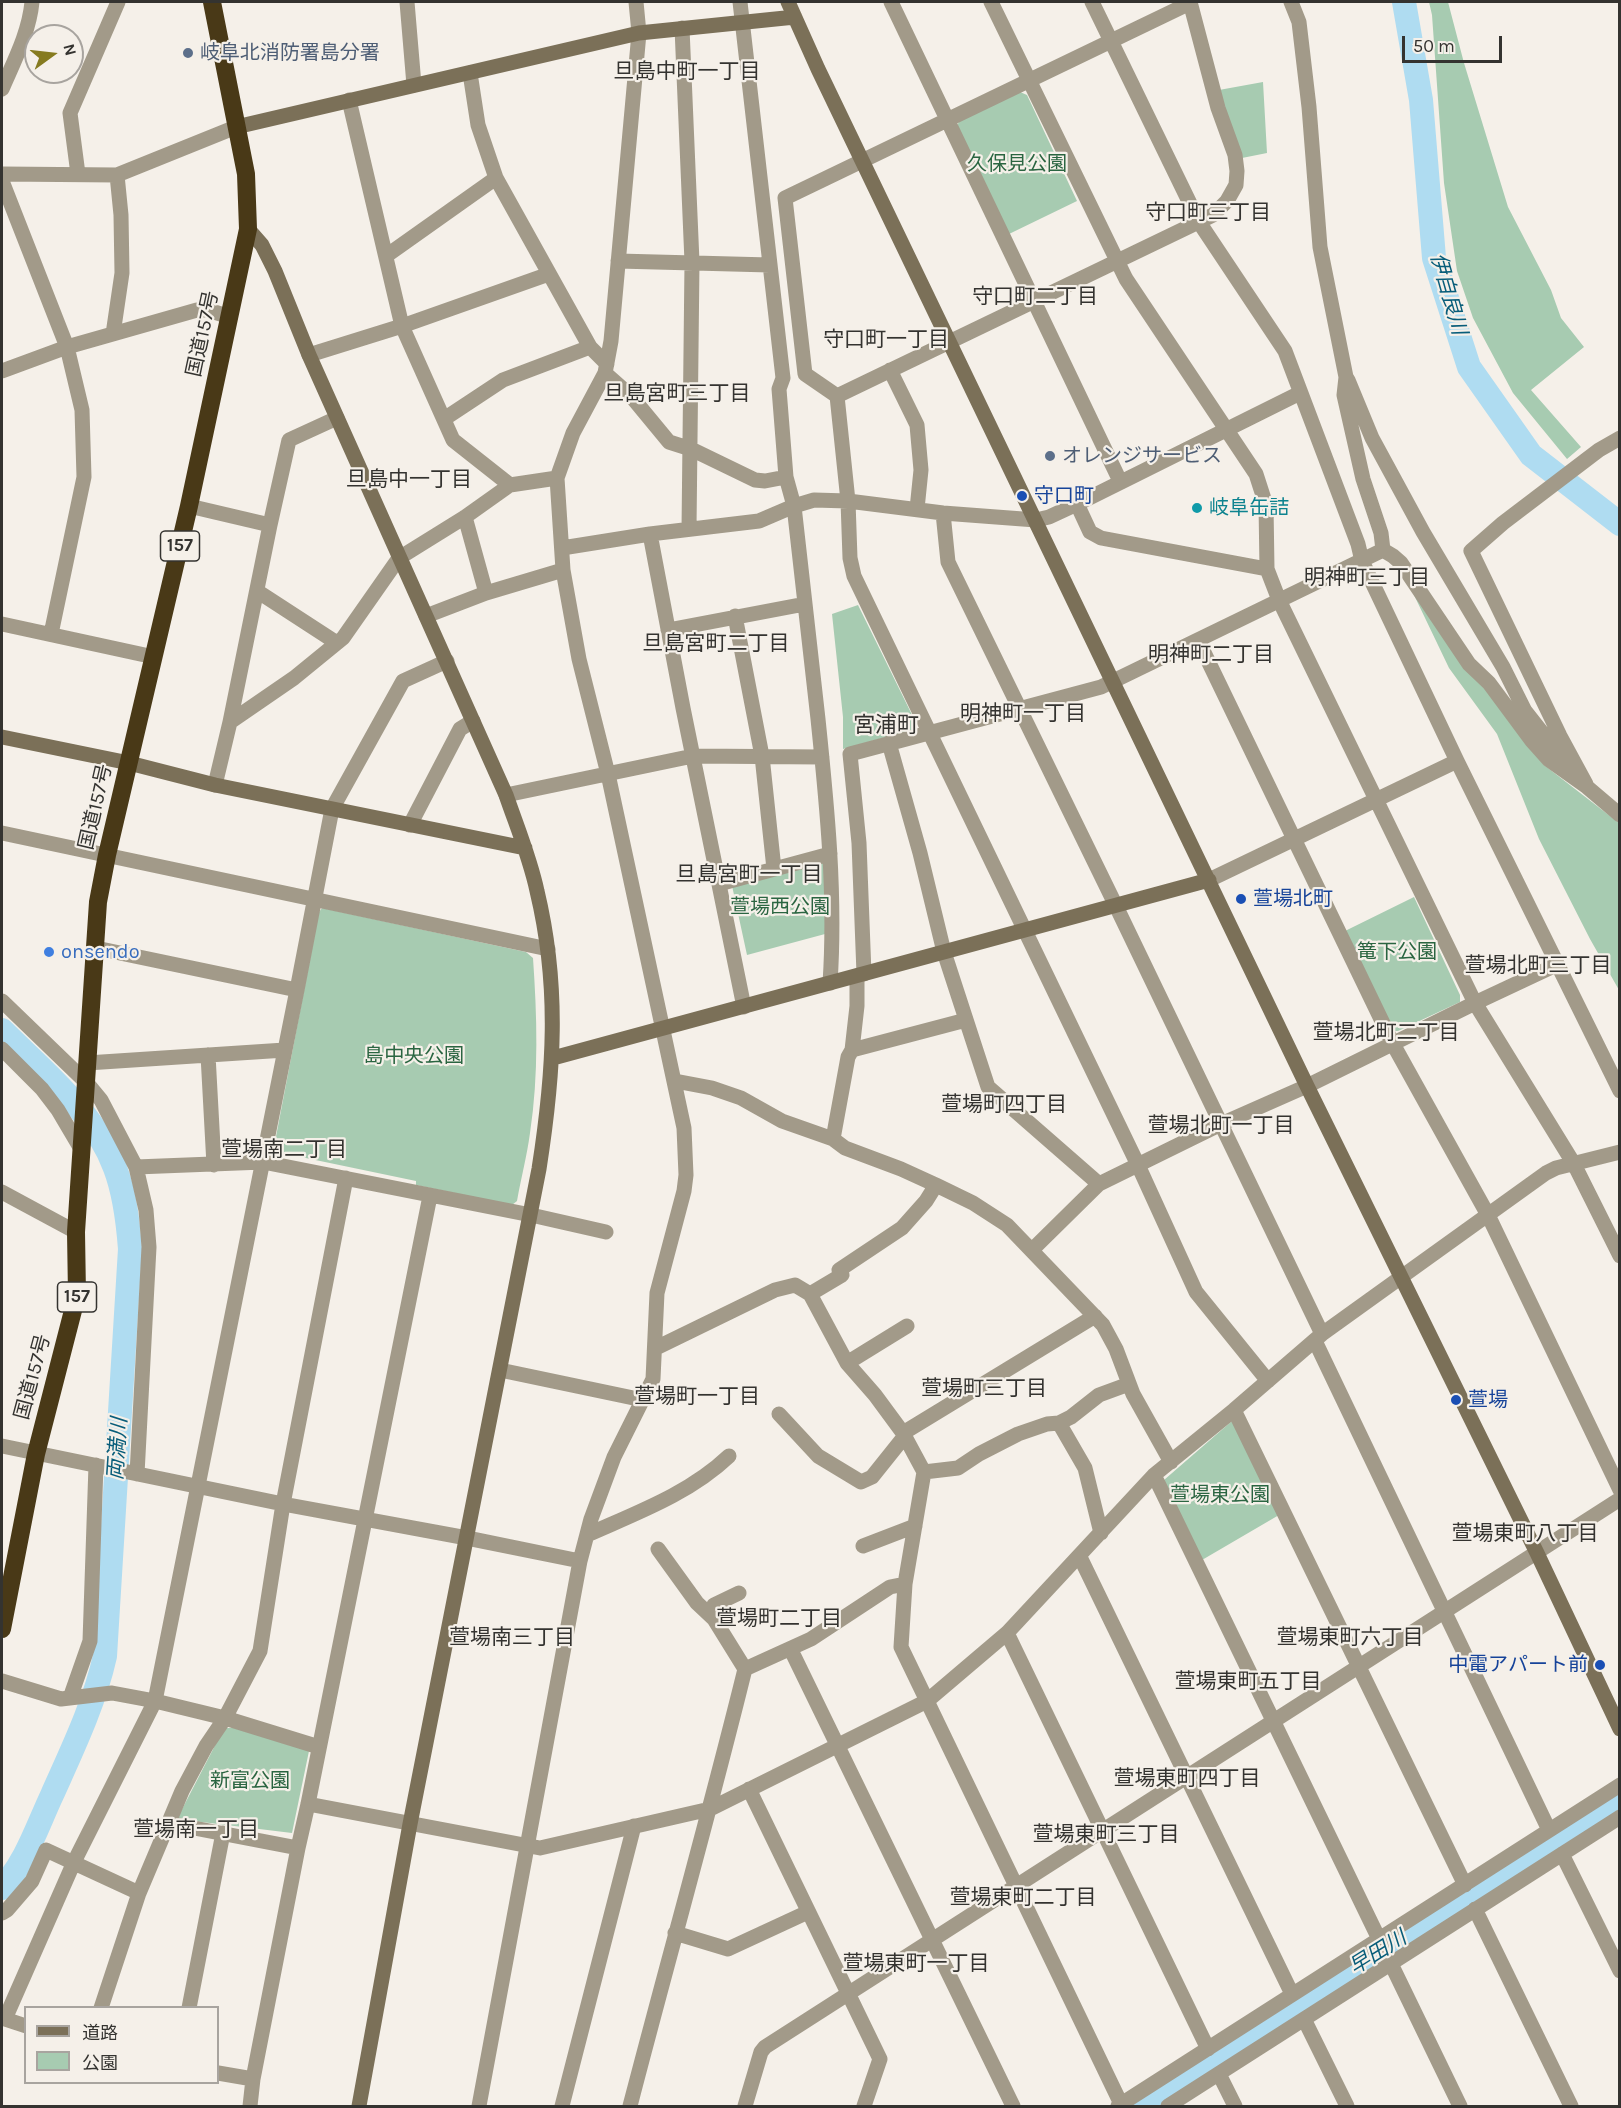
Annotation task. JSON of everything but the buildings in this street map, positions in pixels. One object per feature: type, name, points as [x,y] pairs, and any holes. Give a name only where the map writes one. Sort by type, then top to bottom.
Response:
[{"type":"highway","name":"国道157号","points":[[2,1629],[36,1454],[77,1295],[76,1232],[98,902],[189,506],[248,229],[246,174],[212,2]]},
{"type":"street","points":[[2,89],[6,69],[23,39],[32,2]]},
{"type":"street","points":[[78,174],[70,113],[118,2]]},
{"type":"street","points":[[407,2],[414,85]]},
{"type":"street","points":[[479,2106],[580,1561],[614,1457],[653,1379],[657,1293],[684,1191],[686,1175],[684,1128],[675,1081],[608,774],[579,659],[563,570],[557,506],[557,478],[573,433],[606,369],[639,33],[636,2]]},
{"type":"street","points":[[740,2],[783,378],[779,389],[786,477],[794,506],[822,757],[830,854],[833,948],[830,983]]},
{"type":"street","points":[[788,2],[862,161],[1307,1086],[1537,1553],[1620,1729]]},
{"type":"street","points":[[891,2],[1120,481]]},
{"type":"street","points":[[991,2],[1117,261],[1256,474],[1266,505],[1267,569],[1279,600],[1475,1003],[1575,1164],[1620,1256]]},
{"type":"street","points":[[1092,2],[1198,222],[1285,351],[1358,544],[1362,561],[1556,965],[1620,1092]]},
{"type":"street","points":[[837,396],[1213,215],[1227,201],[1236,185],[1235,155],[1218,108],[1190,2],[785,198],[805,374],[837,396],[848,501],[850,558],[854,576],[1026,930],[1196,1292],[1268,1381]]},
{"type":"street","points":[[1291,2],[1299,22],[1320,248],[1346,378],[1372,438],[1423,532],[1503,667],[1525,711],[1551,744],[1567,774]]},
{"type":"street","points":[[2,174],[117,175],[236,127],[349,100],[639,33],[795,17]]},
{"type":"street","points":[[682,28],[692,262],[689,529]]},
{"type":"street","points":[[470,73],[478,125],[496,178],[590,347],[606,369],[669,442],[691,449],[755,480],[765,481],[786,477]]},
{"type":"street","points":[[349,100],[402,326],[453,440],[510,485]]},
{"type":"street","points":[[113,334],[122,273],[121,215],[117,175]]},
{"type":"street","points":[[386,256],[496,178]]},
{"type":"street","points":[[2,181],[67,347],[82,410],[84,477],[51,634]]},
{"type":"street","points":[[248,229],[262,245],[275,272],[309,355],[506,795],[537,891],[548,949],[553,1002],[553,1058],[549,1106],[531,1215],[410,1824],[359,2106]]},
{"type":"street","points":[[618,261],[770,265]]},
{"type":"street","points":[[309,355],[402,326],[549,274]]},
{"type":"street","points":[[2,371],[67,347],[197,310],[207,310],[230,317]]},
{"type":"street","points":[[444,419],[502,380],[590,347]]},
{"type":"street","points":[[890,370],[917,425],[921,470],[917,509]]},
{"type":"street","points":[[1346,378],[1344,395],[1363,479],[1381,533],[1383,550],[1401,563],[1469,664],[1489,683],[1532,741],[1549,760],[1587,787],[1620,815]]},
{"type":"street","points":[[562,548],[650,534],[759,521],[814,500],[848,501],[943,513],[1036,520],[1049,517],[1077,504],[1300,393]]},
{"type":"street","points":[[215,785],[289,440],[337,418]]},
{"type":"street","points":[[1587,787],[1560,736],[1471,550],[1599,450],[1620,438]]},
{"type":"street","points":[[230,722],[294,678],[343,639],[399,558],[465,517],[510,485],[557,478]]},
{"type":"street","points":[[1077,504],[1090,532],[1101,538],[1267,569]]},
{"type":"street","points":[[189,506],[270,525]]},
{"type":"street","points":[[943,513],[948,562],[1221,1124],[1318,1338],[1549,1830]]},
{"type":"street","points":[[465,517],[486,593]]},
{"type":"street","points":[[650,534],[744,1007]]},
{"type":"street","points":[[833,1139],[848,1058],[852,1050],[860,975],[859,854],[850,754],[1101,687],[1383,550]]},
{"type":"street","points":[[426,616],[486,593],[563,570]]},
{"type":"street","points":[[257,591],[337,643]]},
{"type":"street","points":[[668,630],[806,604]]},
{"type":"street","points":[[735,616],[762,756],[774,869]]},
{"type":"street","points":[[2,624],[154,657]]},
{"type":"street","points":[[1198,640],[1393,1044],[1488,1215],[1620,1490]]},
{"type":"street","points":[[24,2025],[3,2018],[74,1862],[155,1701],[332,809],[403,681],[447,661]]},
{"type":"street","points":[[410,825],[460,729],[473,721]]},
{"type":"street","points":[[2,737],[215,785],[525,848]]},
{"type":"street","points":[[889,743],[920,853],[944,952],[988,1088],[1099,1184]]},
{"type":"street","points":[[506,795],[693,756],[822,757]]},
{"type":"street","points":[[553,1058],[1209,880],[1457,761]]},
{"type":"street","points":[[2,833],[548,949]]},
{"type":"street","points":[[719,884],[830,854]]},
{"type":"street","points":[[96,948],[297,990]]},
{"type":"street","points":[[1032,1250],[1099,1184],[1556,965]]},
{"type":"street","points":[[2,1001],[100,1100],[136,1167],[146,1210],[149,1247],[134,1473]]},
{"type":"street","points":[[852,1050],[966,1020]]},
{"type":"street","points":[[2,1049],[42,1089],[82,1142]]},
{"type":"street","points":[[87,1063],[285,1050]]},
{"type":"street","points":[[208,1055],[214,1165]]},
{"type":"street","points":[[675,1081],[712,1088],[741,1098],[782,1121],[833,1139],[845,1148],[936,1185],[973,1203],[1007,1225],[1103,1325],[1116,1349],[1129,1384],[1171,1462]]},
{"type":"street","points":[[308,1804],[540,1848],[710,1809],[927,1701],[1007,1633],[1154,1475],[1318,1338],[1546,1173],[1556,1168],[1620,1152]]},
{"type":"street","points":[[136,1167],[263,1162],[606,1232]]},
{"type":"street","points":[[101,2006],[140,1893],[182,1791],[206,1746],[225,1718],[260,1651],[283,1504],[346,1178]]},
{"type":"street","points":[[810,1294],[842,1275],[839,1270],[902,1228],[926,1201],[936,1185]]},
{"type":"street","points":[[2,1192],[76,1232]]},
{"type":"street","points":[[250,2106],[253,2079],[297,1848],[308,1804],[430,1196]]},
{"type":"street","points":[[656,1348],[775,1290],[795,1285],[810,1294],[847,1363],[904,1435],[924,1472],[905,1584],[901,1647],[1120,2106],[1292,1994],[1379,1942],[1620,1785]]},
{"type":"street","points":[[779,1414],[818,1456],[861,1482],[872,1477],[904,1435],[1095,1316]]},
{"type":"street","points":[[847,1363],[907,1326]]},
{"type":"street","points":[[500,1370],[643,1400]]},
{"type":"street","points":[[924,1472],[958,1468],[979,1454],[1018,1434],[1047,1424],[1059,1423],[1071,1417],[1099,1395],[1129,1384]]},
{"type":"street","points":[[1234,1410],[1465,1885]]},
{"type":"street","points":[[1059,1423],[1085,1468],[1101,1533]]},
{"type":"street","points":[[2,1446],[197,1487],[580,1561]]},
{"type":"street","points":[[587,1535],[661,1502],[692,1485],[713,1472],[729,1456]]},
{"type":"street","points":[[76,1697],[90,1641],[100,1466]]},
{"type":"street","points":[[1154,1475],[1460,2106]]},
{"type":"street","points":[[745,2106],[761,2052],[1102,1829],[1620,1499]]},
{"type":"street","points":[[863,1546],[915,1526]]},
{"type":"street","points":[[630,2106],[745,1669],[714,1619],[697,1604],[658,1549]]},
{"type":"street","points":[[1080,1557],[1292,1994]]},
{"type":"street","points":[[745,1669],[811,1639],[890,1587],[905,1584]]},
{"type":"street","points":[[714,1619],[714,1605],[739,1593]]},
{"type":"street","points":[[1007,1633],[1208,2049]]},
{"type":"street","points":[[790,1650],[1013,2106]]},
{"type":"street","points":[[2,1682],[62,1699],[112,1693],[155,1701],[225,1718],[319,1747]]},
{"type":"street","points":[[749,1789],[880,2059],[864,2106]]},
{"type":"street","points":[[1168,2106],[1389,1962],[1620,1817]]},
{"type":"street","points":[[168,1823],[297,1848]]},
{"type":"street","points":[[562,2106],[634,1826]]},
{"type":"street","points":[[189,2006],[223,1833]]},
{"type":"street","points":[[2,1913],[32,1881],[46,1850],[140,1893]]},
{"type":"street","points":[[1562,1854],[1620,1971]]},
{"type":"street","points":[[1475,1909],[1571,2106]]},
{"type":"street","points":[[675,1933],[728,1949],[808,1912]]},
{"type":"street","points":[[1304,2019],[1347,2106]]},
{"type":"street","points":[[219,2073],[253,2079]]},
{"type":"street","points":[[1219,2074],[1235,2106]]},
{"type":"green space","points":[[1429,2],[1448,2],[1508,207],[1551,290],[1561,318],[1584,347],[1531,390],[1581,447],[1567,459],[1513,393],[1473,318],[1457,271],[1444,183],[1432,15]]},
{"type":"green space","points":[[1263,82],[1267,153],[1242,158],[1219,90]]},
{"type":"green space","name":"久保見公園","points":[[1020,92],[1027,95],[1077,201],[1009,234],[957,127],[959,121]]},
{"type":"green space","points":[[1414,595],[1544,765],[1619,823],[1619,990],[1539,839],[1497,734],[1449,668]]},
{"type":"green space","points":[[858,605],[917,725],[915,729],[843,749],[843,717],[832,614]]},
{"type":"green space","name":"萱場西公園","points":[[825,858],[825,934],[747,955],[731,881]]},
{"type":"green space","name":"篭下公園","points":[[1414,897],[1460,995],[1460,1002],[1398,1031],[1393,1031],[1345,931]]},
{"type":"green space","name":"島中央公園","points":[[322,908],[526,952],[533,958],[536,1023],[535,1089],[526,1159],[517,1201],[512,1205],[416,1185],[416,1181],[277,1152],[274,1147],[319,912]]},
{"type":"green space","name":"萱場東公園","points":[[1232,1421],[1279,1515],[1202,1560],[1164,1480]]},
{"type":"green space","name":"新富公園","points":[[224,1728],[234,1728],[309,1751],[292,1833],[177,1819]]},
{"type":"waterway","name":"伊自良川","points":[[1404,2],[1421,100],[1434,258],[1469,367],[1531,455],[1620,524]]},
{"type":"waterway","name":"両満川","points":[[2,1030],[66,1093],[81,1110],[106,1147],[121,1188],[130,1249],[105,1656],[82,1727],[36,1832],[18,1867],[2,1888]]},
{"type":"waterway","name":"早田川","points":[[1136,2106],[1620,1799]]},
{"type":"place","name":"岐阜北消防署島分署","points":[[188,53]]},
{"type":"place","name":"オレンジサービス","points":[[1050,456]]},
{"type":"place","name":"守口町","points":[[1022,496]]},
{"type":"place","name":"岐阜缶詰","points":[[1197,508]]},
{"type":"place","name":"萱場北町","points":[[1241,899]]},
{"type":"place","name":"onsendo","points":[[49,952]]},
{"type":"place","name":"萱場","points":[[1456,1400]]},
{"type":"place","name":"中電アパート前","points":[[1600,1665]]},
{"type":"district","name":"旦島中町一丁目","points":[[687,72]]},
{"type":"district","name":"守口町三丁目","points":[[1208,213]]},
{"type":"district","name":"守口町二丁目","points":[[1035,297]]},
{"type":"district","name":"守口町一丁目","points":[[886,340]]},
{"type":"district","name":"旦島宮町三丁目","points":[[677,394]]},
{"type":"district","name":"旦島中一丁目","points":[[409,480]]},
{"type":"district","name":"明神町三丁目","points":[[1367,578]]},
{"type":"district","name":"旦島宮町二丁目","points":[[716,644]]},
{"type":"district","name":"明神町二丁目","points":[[1211,655]]},
{"type":"district","name":"明神町一丁目","points":[[1023,714]]},
{"type":"district","name":"宮浦町","points":[[886,726]]},
{"type":"district","name":"旦島宮町一丁目","points":[[749,875]]},
{"type":"district","name":"萱場北町三丁目","points":[[1538,966]]},
{"type":"district","name":"萱場北町二丁目","points":[[1386,1033]]},
{"type":"district","name":"萱場町四丁目","points":[[1004,1105]]},
{"type":"district","name":"萱場北町一丁目","points":[[1221,1126]]},
{"type":"district","name":"萱場南二丁目","points":[[284,1150]]},
{"type":"district","name":"萱場町三丁目","points":[[984,1389]]},
{"type":"district","name":"萱場町一丁目","points":[[697,1397]]},
{"type":"district","name":"萱場東町八丁目","points":[[1525,1534]]},
{"type":"district","name":"萱場町二丁目","points":[[779,1619]]},
{"type":"district","name":"萱場南三丁目","points":[[512,1638]]},
{"type":"district","name":"萱場東町六丁目","points":[[1350,1638]]},
{"type":"district","name":"萱場東町五丁目","points":[[1248,1682]]},
{"type":"district","name":"萱場東町四丁目","points":[[1187,1779]]},
{"type":"district","name":"萱場南一丁目","points":[[196,1830]]},
{"type":"district","name":"萱場東町三丁目","points":[[1106,1835]]},
{"type":"district","name":"萱場東町二丁目","points":[[1023,1898]]},
{"type":"district","name":"萱場東町一丁目","points":[[916,1964]]}]
